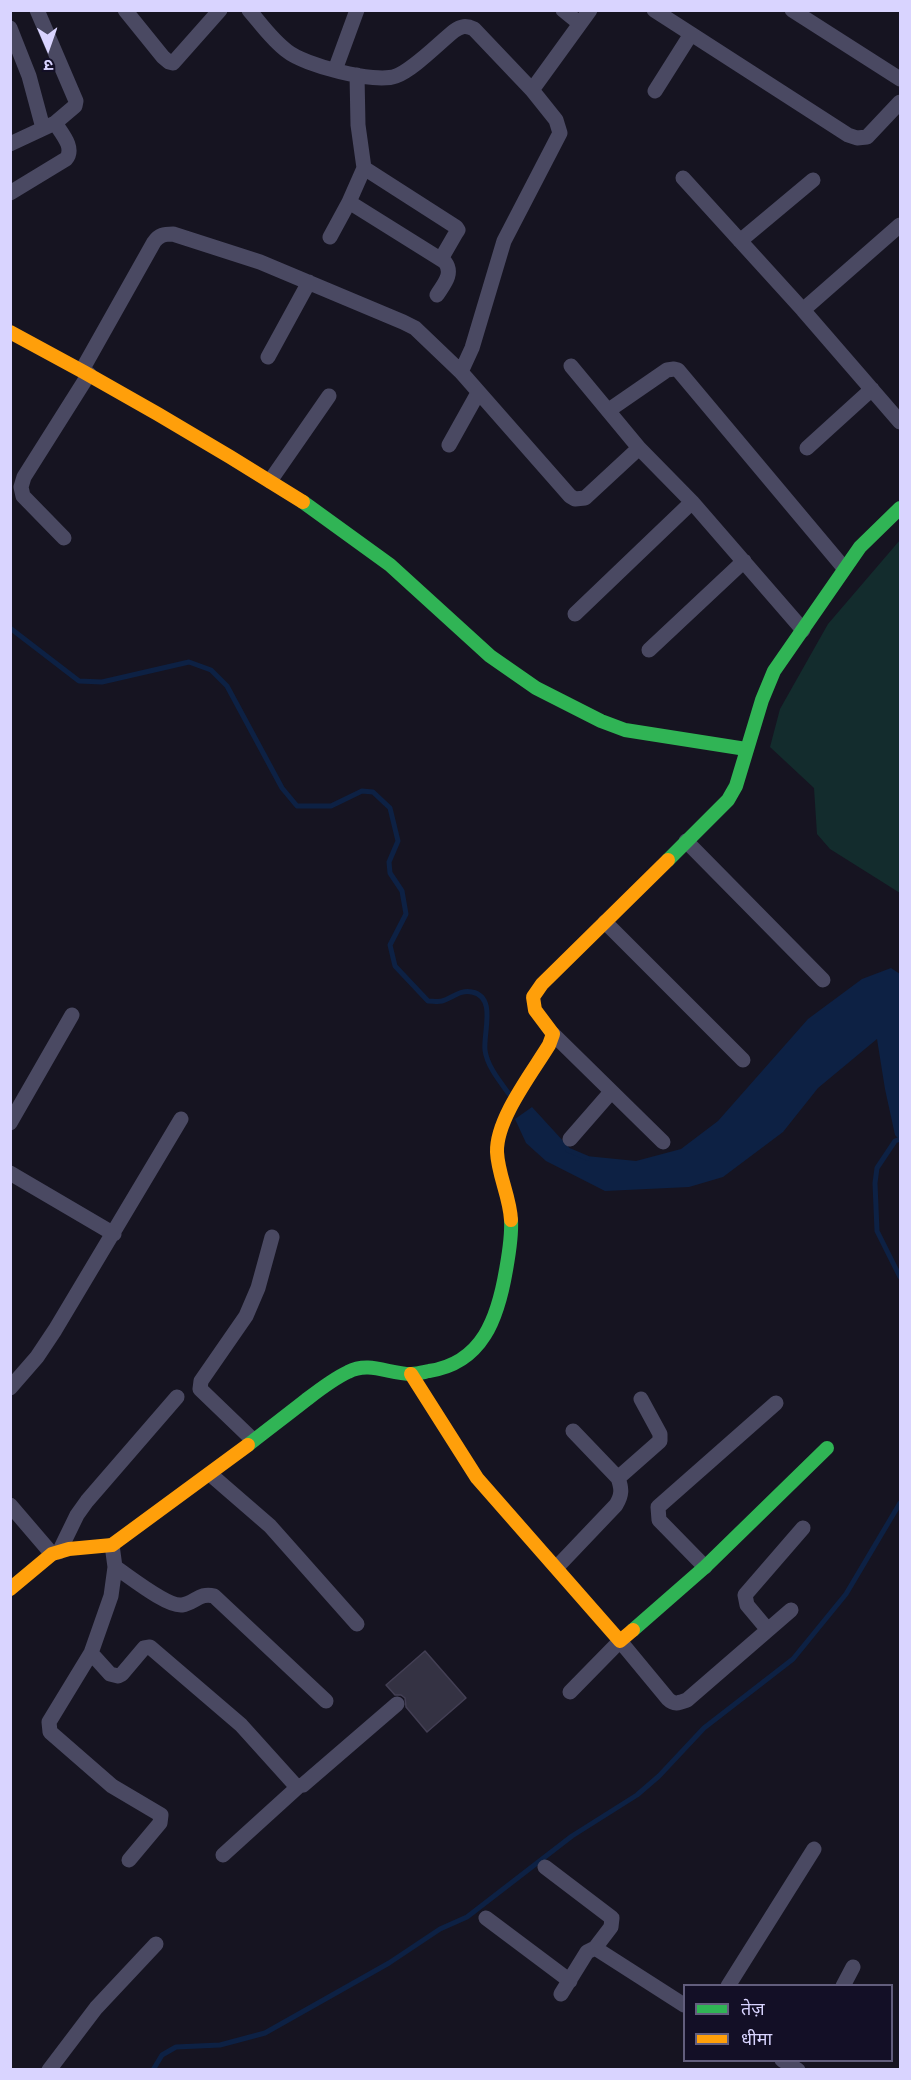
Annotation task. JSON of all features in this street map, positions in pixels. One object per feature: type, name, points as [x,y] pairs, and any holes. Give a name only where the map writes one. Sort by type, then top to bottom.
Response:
[{"type":"street","points":[[10,144],[49,126],[75,106],[76,101],[37,10]]},
{"type":"street","points":[[125,10],[163,57],[173,63],[220,10]]},
{"type":"street","points":[[249,10],[287,52],[305,61],[357,75],[390,78],[398,76],[461,26],[468,26],[474,29],[532,90],[556,120],[560,133],[504,241],[472,348],[461,372]]},
{"type":"street","points":[[336,70],[357,10]]},
{"type":"street","points":[[563,10],[579,23]]},
{"type":"street","points":[[532,90],[590,10]]},
{"type":"street","points":[[654,10],[848,135],[857,138],[867,137],[900,102]]},
{"type":"street","points":[[792,10],[900,79]]},
{"type":"street","points":[[10,28],[49,126],[71,150],[66,159],[10,193]]},
{"type":"street","points":[[655,91],[691,34]]},
{"type":"street","points":[[330,237],[364,168],[358,125],[357,75]]},
{"type":"street","points":[[364,168],[456,227],[458,230],[441,259]]},
{"type":"street","points":[[683,178],[803,310],[900,422]]},
{"type":"street","points":[[740,241],[813,180]]},
{"type":"street","points":[[349,202],[445,262],[450,271],[437,295]]},
{"type":"street","points":[[803,310],[900,225]]},
{"type":"street","points":[[64,538],[23,496],[21,487],[24,477],[85,372],[158,236],[165,234],[173,234],[242,255],[416,328],[461,372],[575,499],[585,498],[639,448]]},
{"type":"street","points":[[268,357],[309,282]]},
{"type":"street","points":[[10,332],[85,372],[222,451],[309,506],[390,565],[490,656],[537,688],[602,722],[625,730],[746,749]]},
{"type":"street","points":[[571,366],[639,448],[692,502],[803,630]]},
{"type":"street","points":[[609,410],[667,370],[678,370],[844,568]]},
{"type":"street","points":[[807,448],[872,388]]},
{"type":"street","points":[[449,445],[478,393]]},
{"type":"street","points":[[270,481],[329,396]]},
{"type":"street","points":[[575,614],[692,502]]},
{"type":"street","points":[[663,1142],[553,1034],[535,1010],[533,997],[542,984],[728,800],[736,786],[746,749],[774,671],[860,547],[900,507]]},
{"type":"street","points":[[649,650],[744,561]]},
{"type":"street","points":[[686,841],[823,980]]},
{"type":"street","points":[[605,922],[743,1060]]},
{"type":"street","points":[[10,1123],[72,1015]]},
{"type":"street","points":[[55,1553],[69,1549],[112,1545],[210,1474],[324,1386],[349,1371],[365,1367],[385,1368],[411,1374],[443,1369],[462,1361],[476,1347],[496,1312],[512,1233],[511,1212],[497,1155],[498,1136],[504,1120],[549,1045],[553,1034]]},
{"type":"street","points":[[570,1140],[611,1092]]},
{"type":"street","points":[[10,1388],[37,1357],[55,1330],[181,1119]]},
{"type":"street","points":[[10,1173],[114,1234]]},
{"type":"street","points":[[253,1440],[200,1389],[201,1382],[246,1316],[272,1237]]},
{"type":"street","points":[[411,1374],[472,1471],[672,1703],[687,1700],[791,1610]]},
{"type":"street","points":[[10,1589],[55,1553],[77,1515],[94,1492],[177,1397]]},
{"type":"street","points":[[618,1478],[660,1441],[660,1434],[641,1400]]},
{"type":"street","points":[[705,1567],[658,1520],[658,1508],[776,1404]]},
{"type":"street","points":[[557,1567],[616,1505],[621,1496],[618,1478],[573,1431]]},
{"type":"street","points":[[570,1692],[620,1641],[705,1567],[827,1448]]},
{"type":"street","points":[[210,1474],[276,1533],[357,1624]]},
{"type":"street","points":[[10,1505],[55,1553]]},
{"type":"street","points":[[768,1630],[747,1605],[745,1596],[803,1528]]},
{"type":"street","points":[[112,1545],[115,1567],[111,1596],[91,1653],[48,1726],[50,1732],[104,1780],[160,1815],[160,1823],[129,1860]]},
{"type":"street","points":[[115,1567],[173,1604],[185,1605],[201,1595],[214,1596],[326,1701]]},
{"type":"street","points":[[91,1653],[110,1674],[118,1676],[144,1648],[150,1647],[241,1725],[294,1785],[299,1786]]},
{"type":"street","points":[[223,1855],[299,1786],[397,1704]]},
{"type":"street","points":[[729,1984],[814,1849]]},
{"type":"street","points":[[486,1918],[566,1987],[587,1952],[596,1948],[611,1927],[612,1918],[545,1867]]},
{"type":"street","points":[[49,2070],[96,2008],[156,1944]]},
{"type":"street","points":[[596,1948],[683,2004]]},
{"type":"street","points":[[844,1984],[853,1967]]},
{"type":"street","points":[[784,2062],[798,2069]]},
{"type":"green space","points":[[900,540],[900,893],[830,849],[817,834],[814,788],[770,747],[780,709],[828,624]]},
{"type":"water","points":[[891,968],[900,974],[900,1140],[895,1135],[877,1039],[818,1088],[783,1132],[723,1177],[689,1187],[605,1191],[546,1161],[526,1143],[515,1119],[532,1107],[576,1155],[636,1161],[681,1149],[718,1121],[808,1019],[862,979]]},
{"type":"building","points":[[425,1651],[466,1698],[427,1732],[406,1707],[405,1698],[395,1695],[386,1685]]},
{"type":"waterway","points":[[10,628],[79,681],[102,682],[189,662],[211,670],[227,686],[282,788],[297,806],[331,806],[362,791],[373,792],[390,808],[398,841],[389,862],[390,873],[402,891],[406,914],[390,945],[395,966],[428,1001],[442,1001],[468,991],[480,995],[487,1008],[486,1056],[512,1098]]},
{"type":"waterway","points":[[900,1139],[895,1141],[877,1168],[875,1183],[877,1231],[900,1277]]},
{"type":"waterway","points":[[568,1150],[587,1158]]},
{"type":"waterway","points":[[153,2070],[162,2055],[176,2047],[220,2045],[265,2033],[389,1963],[440,1929],[467,1917],[572,1836],[637,1795],[659,1776],[704,1728],[793,1659],[846,1594],[900,1503]]},
{"type":"traffic: fast","points":[[303,502],[390,565],[490,656],[536,688],[601,721],[625,730],[746,749]]},
{"type":"traffic: fast","points":[[668,860],[728,800],[736,786],[762,700],[774,671],[860,547],[900,508]]},
{"type":"traffic: fast","points":[[248,1445],[321,1389],[348,1372],[371,1368],[416,1374],[447,1366],[463,1358],[475,1348],[492,1321],[503,1288],[511,1220]]},
{"type":"traffic: fast","points":[[633,1630],[705,1567],[827,1448]]},
{"type":"traffic: slow","points":[[10,332],[158,414],[303,502]]},
{"type":"traffic: slow","points":[[511,1220],[498,1161],[498,1139],[509,1111],[549,1045],[553,1034],[535,1010],[533,997],[542,984],[668,860]]},
{"type":"traffic: slow","points":[[411,1374],[477,1478],[620,1641],[633,1630]]},
{"type":"traffic: slow","points":[[10,1589],[52,1554],[69,1549],[112,1545],[248,1445]]}]
